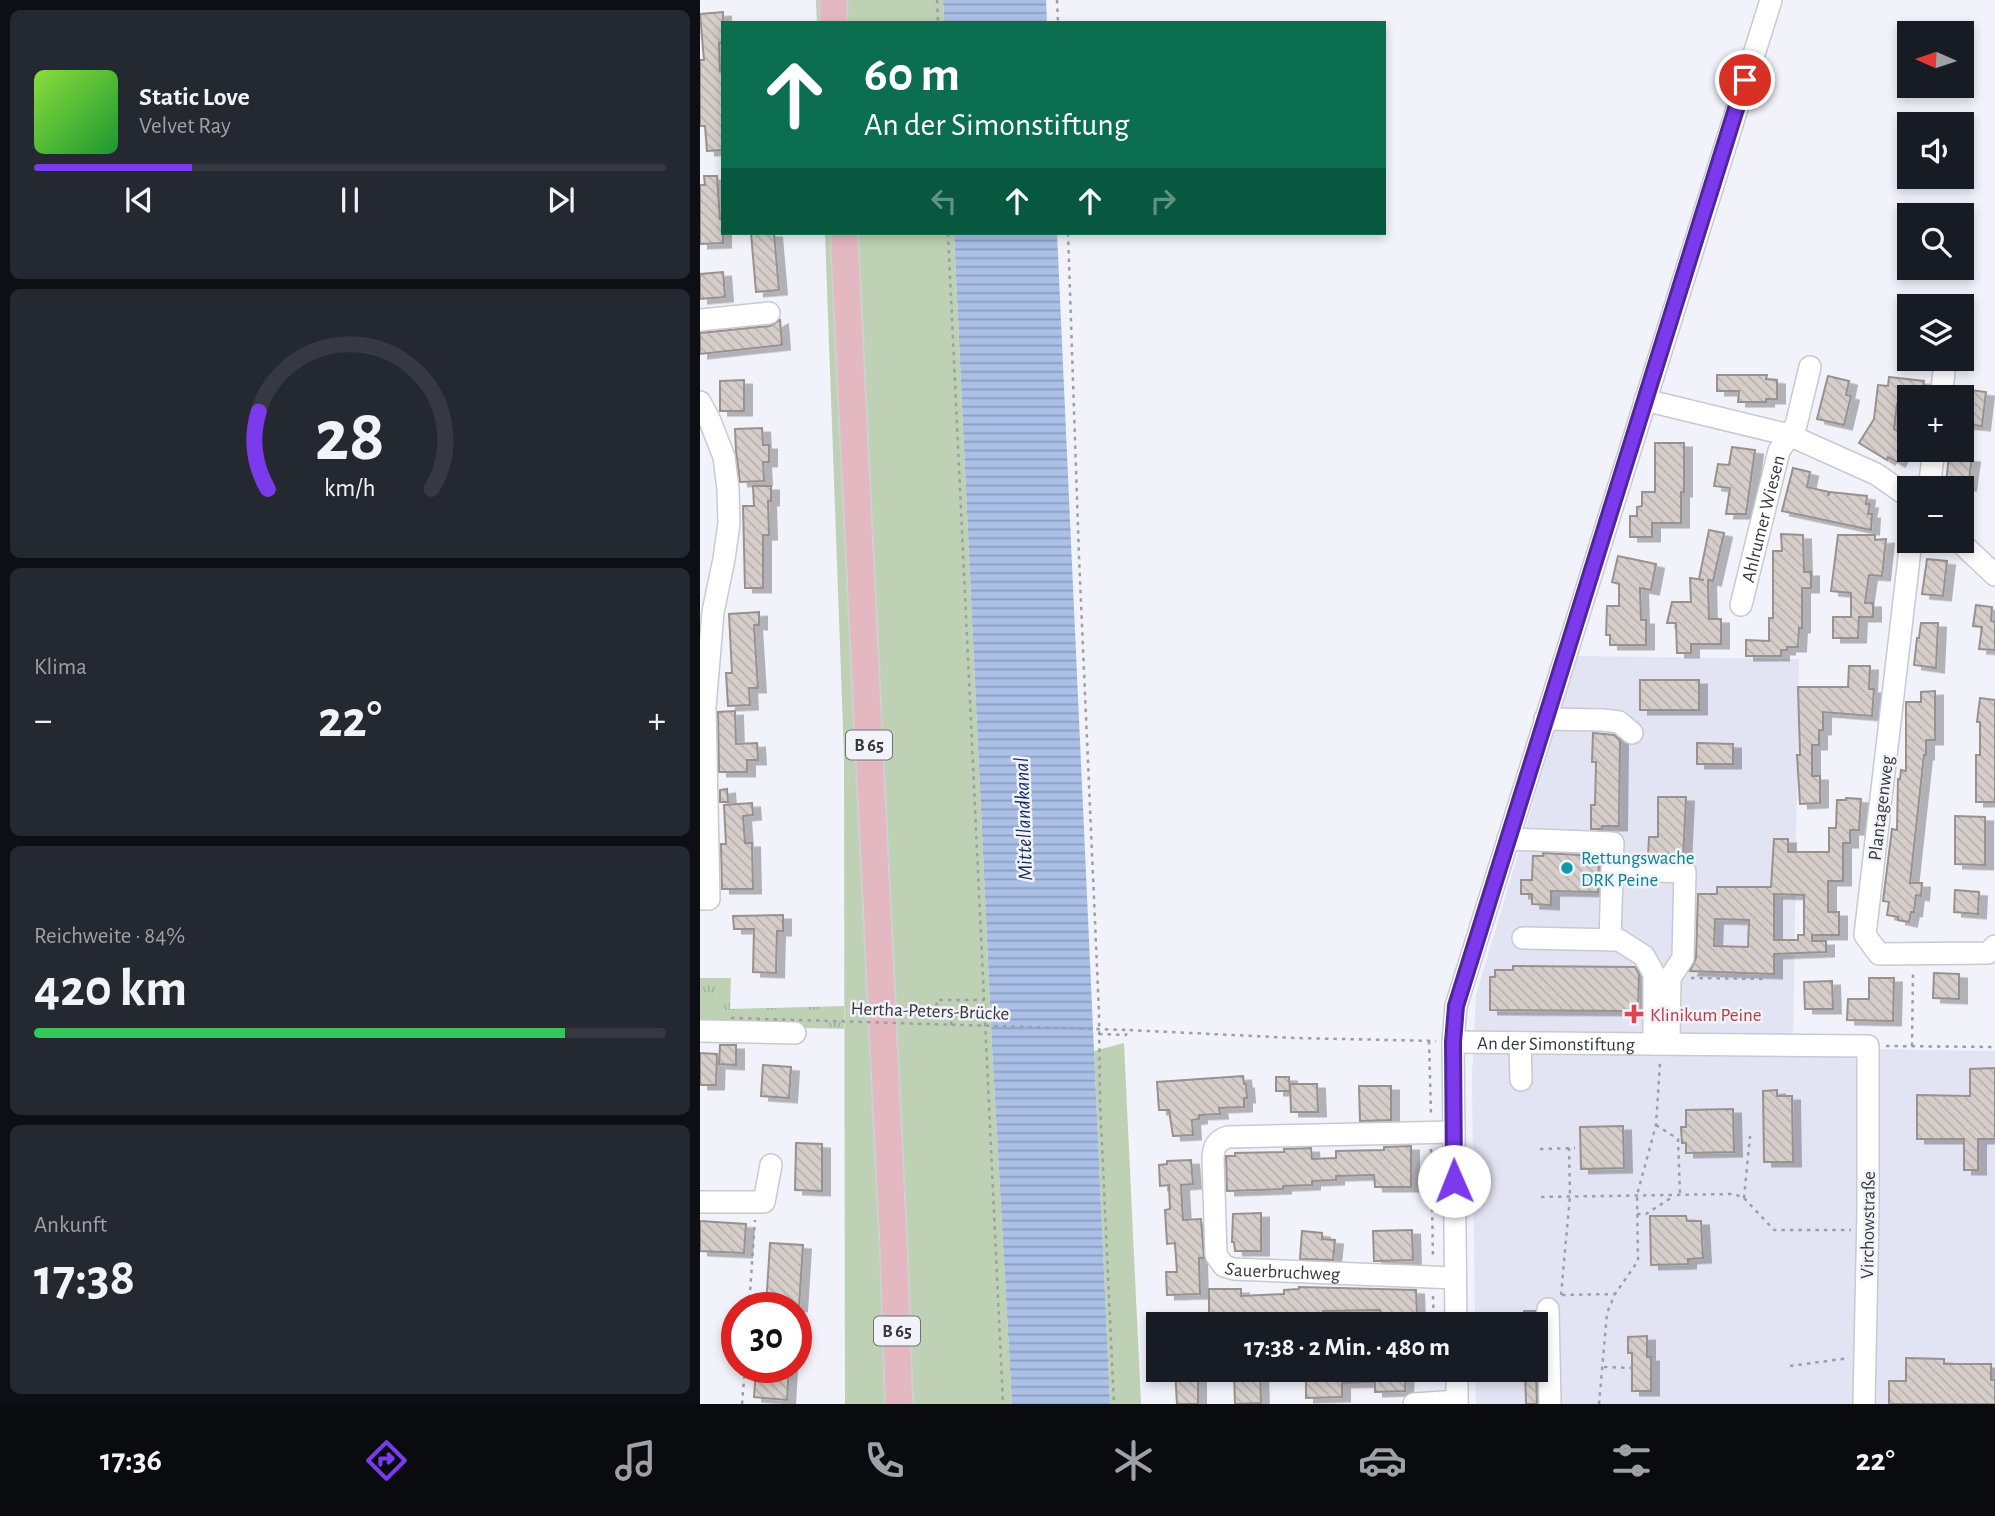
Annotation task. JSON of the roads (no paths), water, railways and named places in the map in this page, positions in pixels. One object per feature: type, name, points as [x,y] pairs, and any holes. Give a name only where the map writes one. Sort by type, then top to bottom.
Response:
[{"type":"main road","points":[[833,0],[834,21]]},
{"type":"main road","name":"B 65","points":[[844,235],[899,1404]]},
{"type":"street","name":"An der Simonstiftung","points":[[1771,0],[1456,1006],[1453,1042],[1868,1046]]},
{"type":"street","points":[[700,320],[769,313]]},
{"type":"street","name":"Ahlrumer Wiesen","points":[[1741,605],[1779,451],[1796,425],[1810,367]]},
{"type":"street","points":[[1942,385],[1944,372]]},
{"type":"street","name":"Ahlrumer Wiesen","points":[[1645,400],[1789,435],[1876,474],[1897,489]]},
{"type":"street","points":[[700,402],[724,457],[729,523],[713,612],[705,707],[709,900],[700,899]]},
{"type":"street","name":"Plantagenweg","points":[[1910,553],[1866,935],[1879,954],[1988,953],[1995,946]]},
{"type":"street","points":[[1972,553],[1995,575]]},
{"type":"street","points":[[1545,719],[1619,722],[1632,733]]},
{"type":"street","points":[[1508,839],[1613,843],[1609,940]]},
{"type":"street","points":[[1631,870],[1685,872],[1683,958],[1670,978],[1661,1044]]},
{"type":"street","points":[[1523,938],[1619,940],[1644,956],[1654,974],[1661,1044]]},
{"type":"street","points":[[700,1031],[795,1032]]},
{"type":"street","points":[[1453,1042],[1456,1312]]},
{"type":"street","points":[[1520,1043],[1521,1080]]},
{"type":"street","name":"Virchowstraße","points":[[1864,1404],[1868,1046]]},
{"type":"street","name":"Sauerbruchweg","points":[[1454,1132],[1228,1137],[1216,1144],[1213,1159],[1216,1255],[1224,1266],[1234,1269],[1455,1279]]},
{"type":"street","points":[[700,1202],[764,1202],[771,1165]]},
{"type":"street","points":[[1550,1404],[1554,1302]]},
{"type":"street","points":[[1414,1404],[1457,1403],[1457,1382]]},
{"type":"water","points":[[943,0],[1046,0],[1047,21],[944,21]]},
{"type":"water","name":"Mittellandkanal","points":[[954,235],[1057,235],[1110,1404],[1012,1404],[992,1046]]},
{"type":"place","name":"Rettungswache DRK Peine","points":[[1567,868]]},
{"type":"place","name":"Klinikum Peine","points":[[1634,1014]]}]
